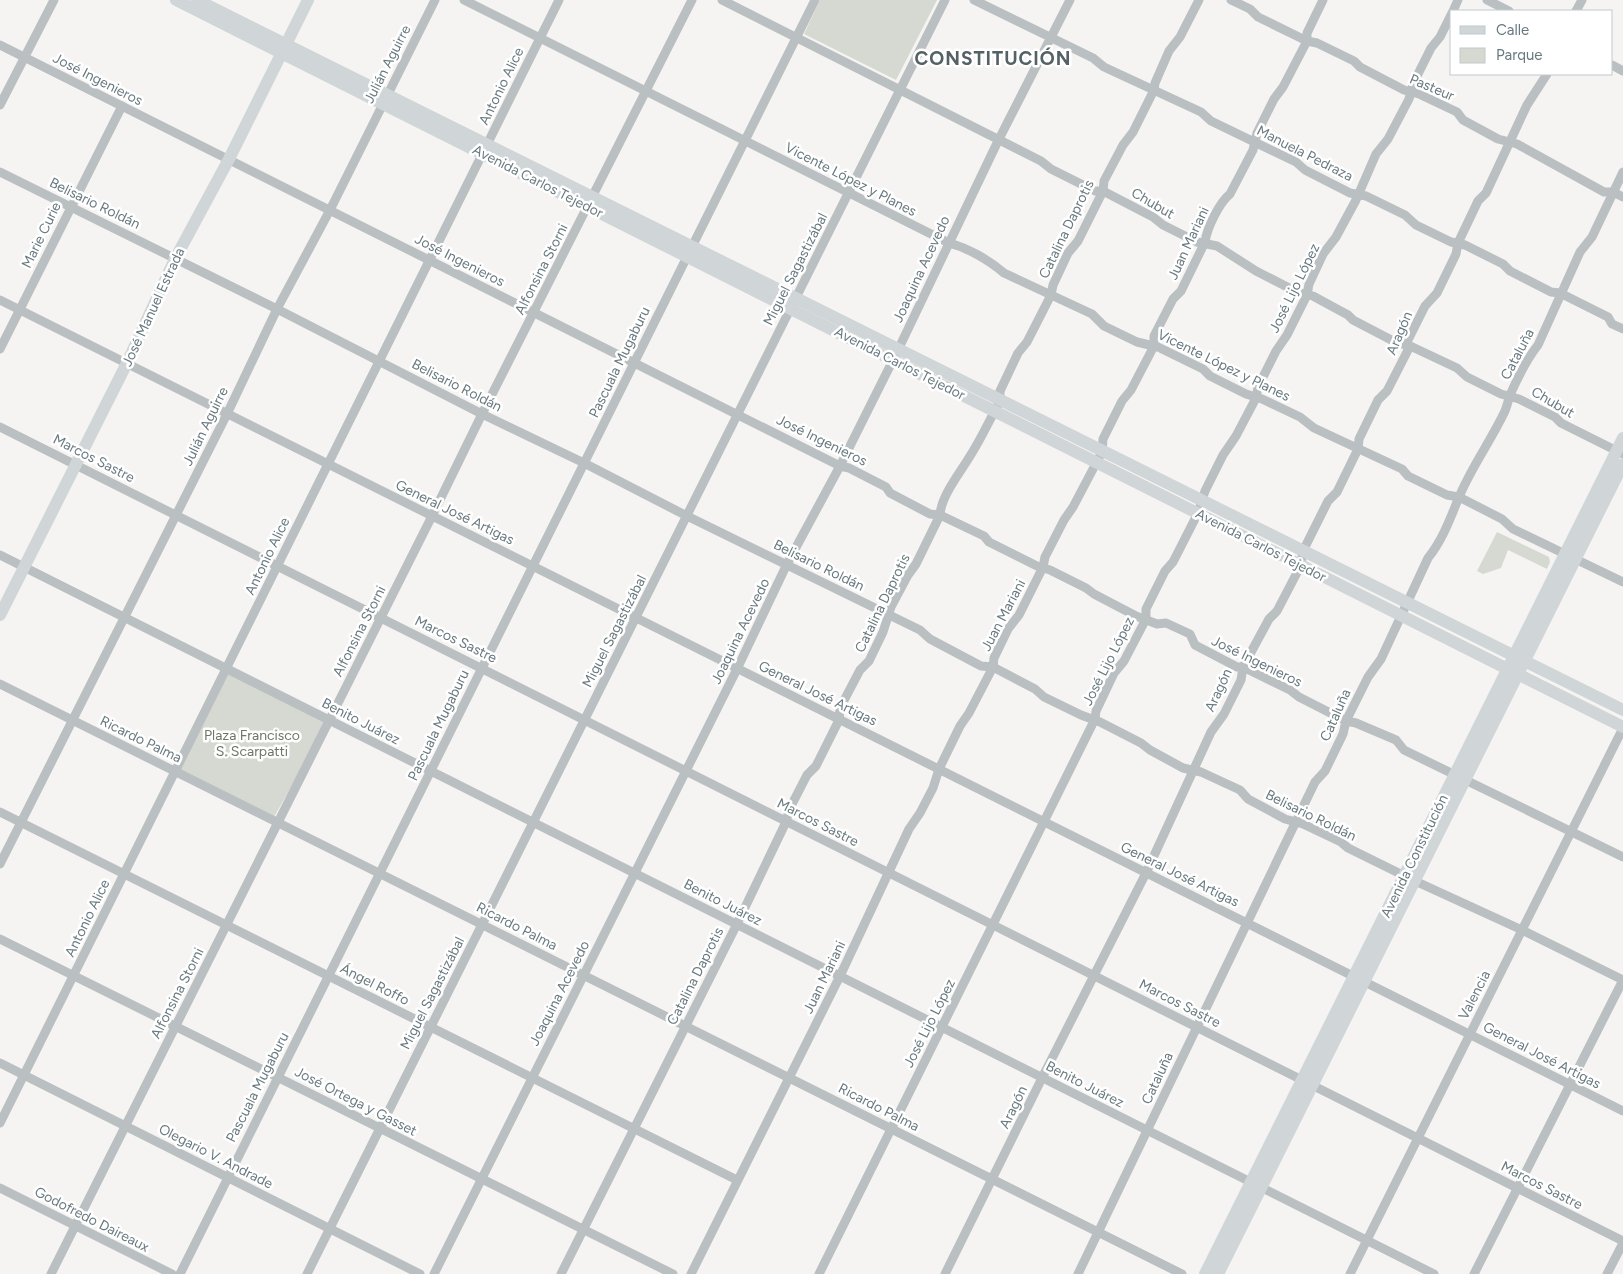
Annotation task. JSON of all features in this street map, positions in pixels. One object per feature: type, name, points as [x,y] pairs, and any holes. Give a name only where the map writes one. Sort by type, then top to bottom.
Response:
[{"type":"main road","name":"Avenida Carlos Tejedor","points":[[177,0],[284,49],[1200,507],[1301,565],[1623,728]]},
{"type":"main road","name":"Avenida Carlos Tejedor","points":[[197,0],[284,49]]},
{"type":"main road","name":"José Manuel Estrada","points":[[0,615],[127,364],[175,259],[229,159],[308,0]]},
{"type":"main road","name":"Avenida Constitución","points":[[1205,1274],[1256,1185],[1520,658],[1620,452],[1623,438]]},
{"type":"main road","name":"Avenida Constitución","points":[[1570,556],[1623,464]]},
{"type":"main road","name":"Avenida Carlos Tejedor","points":[[1200,507],[1303,550],[1623,710]]},
{"type":"main road","name":"Avenida Constitución","points":[[1218,1274],[1256,1185]]},
{"type":"street","points":[[0,105],[54,0]]},
{"type":"street","name":"Julián Aguirre","points":[[0,864],[227,414],[277,309],[330,210],[435,0]]},
{"type":"street","name":"Vicente López y Planes","points":[[464,0],[948,243],[959,246],[996,266],[1004,273],[1092,314],[1104,326],[1137,342],[1154,346],[1203,369],[1210,376],[1246,394],[1262,398],[1300,417],[1314,428],[1402,469],[1408,476],[1446,496],[1459,498],[1502,519],[1513,529],[1623,582]]},
{"type":"street","name":"Antonio Alice","points":[[0,1123],[559,0]]},
{"type":"street","name":"Alfonsina Storni","points":[[51,1274],[482,414],[692,0]]},
{"type":"street","name":"Chubut","points":[[722,0],[998,141],[1041,161],[1051,169],[1095,191],[1103,191],[1197,242],[1205,242],[1217,246],[1256,271],[1297,292],[1313,296],[1399,344],[1406,344],[1457,368],[1467,377],[1510,396],[1519,398],[1555,417],[1561,423],[1620,452]]},
{"type":"street","name":"Pascuala Mugaburu","points":[[180,1274],[815,0]]},
{"type":"street","name":"Miguel Sagastizábal","points":[[307,1274],[945,0]]},
{"type":"street","name":"Manuela Pedraza","points":[[974,0],[1050,39],[1093,58],[1104,67],[1201,112],[1210,121],[1296,162],[1305,170],[1350,193],[1366,196],[1405,215],[1416,225],[1451,242],[1465,245],[1503,264],[1510,271],[1551,292],[1560,293],[1608,317],[1612,324],[1623,329]]},
{"type":"street","name":"Joaquina Acevedo","points":[[434,1274],[737,669],[787,564],[840,466],[896,355],[948,243],[1070,0]]},
{"type":"street","name":"Catalina Daprotis","points":[[561,1274],[686,1026],[786,822],[789,810],[807,775],[816,766],[839,720],[840,708],[860,670],[869,661],[883,632],[888,615],[940,516],[940,508],[997,406],[1000,391],[1018,353],[1027,342],[1051,295],[1053,285],[1068,252],[1078,241],[1103,191],[1104,181],[1122,145],[1133,132],[1154,90],[1155,83],[1169,51],[1180,37],[1199,0]]},
{"type":"street","name":"Pasteur","points":[[1232,0],[1250,9],[1258,17],[1306,41],[1317,42],[1354,61],[1360,68],[1395,86],[1419,94],[1457,112],[1463,120],[1508,142],[1517,144],[1604,192],[1613,192],[1623,197]]},
{"type":"street","name":"Juan Mariani","points":[[691,1274],[840,976],[889,873],[890,866],[933,788],[939,769],[992,667],[994,658],[1008,629],[1019,615],[1043,567],[1045,557],[1099,457],[1103,440],[1122,401],[1131,390],[1154,346],[1154,336],[1173,300],[1181,291],[1223,199],[1230,194],[1255,142],[1257,133],[1306,41],[1307,33],[1323,0]]},
{"type":"street","points":[[1487,0],[1507,10]]},
{"type":"street","name":"José Lijo López","points":[[818,1274],[1045,822],[1095,719],[1096,711],[1114,674],[1124,661],[1146,619],[1146,609],[1164,571],[1173,562],[1200,507],[1205,491],[1222,455],[1236,436],[1256,398],[1258,387],[1276,351],[1287,336],[1307,295],[1309,284],[1323,254],[1336,237],[1376,154],[1388,139],[1409,99],[1413,84],[1431,48],[1440,37],[1450,16]]},
{"type":"street","name":"José Ingenieros","points":[[0,45],[840,466],[849,468],[886,487],[890,493],[930,514],[940,516],[984,536],[989,542],[1086,588],[1136,616],[1157,624],[1166,623],[1190,634],[1195,645],[1237,667],[1244,667],[1346,721],[1356,723],[1396,740],[1404,750],[1623,857]]},
{"type":"street","name":"Aragón","points":[[945,1274],[1146,873],[1212,732],[1224,714],[1241,680],[1244,667],[1268,619],[1277,610],[1301,565],[1303,550],[1328,501],[1337,492],[1358,449],[1359,438],[1378,400],[1387,391],[1408,350],[1406,344],[1425,306],[1437,294],[1478,201],[1486,192],[1527,105],[1546,75]]},
{"type":"street","name":"Marie Curie","points":[[0,349],[122,106]]},
{"type":"street","name":"Belisario Roldán","points":[[0,172],[277,309],[482,414],[920,630],[930,639],[981,666],[992,667],[1035,689],[1044,697],[1080,715],[1095,719],[1183,768],[1194,770],[1240,790],[1248,799],[1285,818],[1341,842],[1348,848],[1409,879],[1522,930],[1623,980]]},
{"type":"street","name":"Cataluña","points":[[1078,1274],[1314,782],[1324,771],[1343,734],[1346,721],[1368,677],[1381,659],[1428,558],[1439,544],[1481,453],[1505,410],[1528,358],[1538,345],[1580,252],[1592,237],[1623,172]]},
{"type":"street","name":"General José Artigas","points":[[0,300],[1623,1111]]},
{"type":"street","name":"Marcos Sastre","points":[[0,427],[585,719],[786,822],[994,924],[1623,1242]]},
{"type":"street","name":"Benito Juárez","points":[[0,555],[1434,1274]]},
{"type":"street","name":"Ricardo Palma","points":[[0,684],[1182,1274]]},
{"type":"street","name":"Valencia","points":[[1350,1274],[1623,728]]},
{"type":"street","name":"Ángel Roffo","points":[[0,812],[738,1180]]},
{"type":"street","name":"José Ortega y Gasset","points":[[0,939],[673,1274]]},
{"type":"street","points":[[1474,1274],[1623,980]]},
{"type":"street","name":"Olegario V. Andrade","points":[[0,1064],[420,1274]]},
{"type":"street","name":"Godofredo Daireaux","points":[[0,1188],[172,1274]]},
{"type":"street","points":[[1607,1274],[1623,1242]]},
{"type":"green space","points":[[820,0],[937,0],[896,80],[804,34]]},
{"type":"green space","points":[[1497,532],[1549,557],[1550,562],[1547,569],[1508,550],[1501,568],[1483,574],[1477,571]]},
{"type":"green space","name":"Plaza Francisco S. Scarpatti","points":[[226,669],[329,720],[274,817],[178,770]]},
{"type":"district","name":"CONSTITUCIÓN","points":[[993,58]]}]
